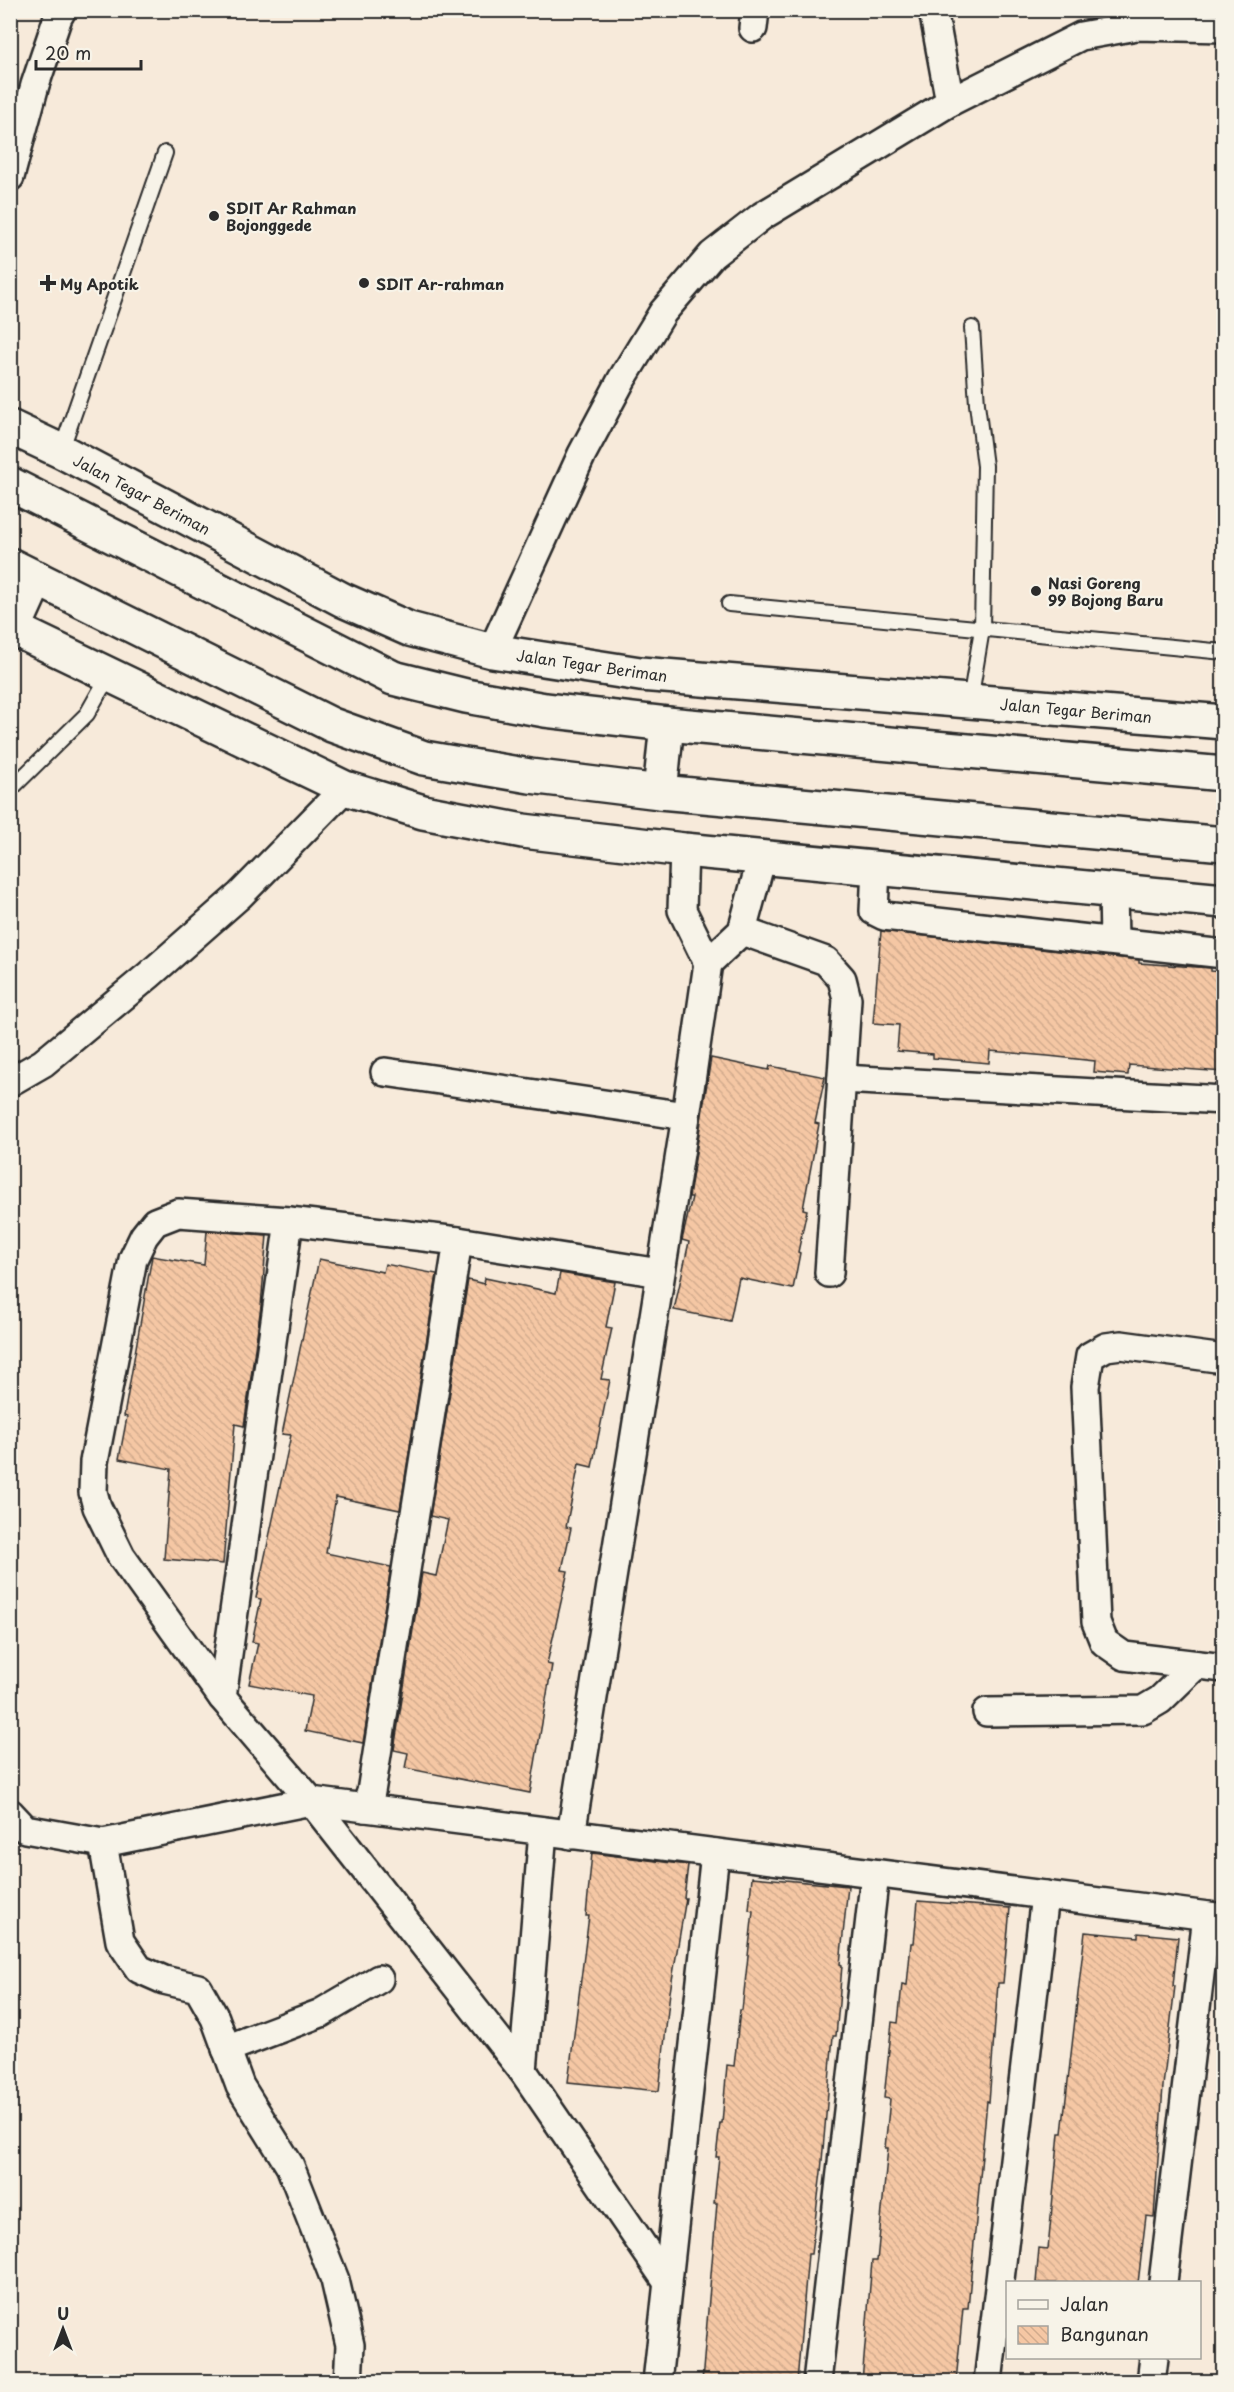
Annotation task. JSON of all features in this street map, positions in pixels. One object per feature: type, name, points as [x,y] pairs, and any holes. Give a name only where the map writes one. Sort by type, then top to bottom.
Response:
[{"type":"main road","name":"Jalan Tegar Beriman","points":[[10,427],[61,451],[343,600],[409,629],[492,651],[640,674],[1224,722]]},
{"type":"main road","points":[[69,512],[92,469]]},
{"type":"main road","points":[[10,483],[393,678],[466,696],[545,710],[667,724],[1224,774]]},
{"type":"main road","points":[[1224,844],[660,792],[530,776],[424,758],[332,726],[24,572],[12,628],[345,788],[423,812],[523,831],[684,850],[1224,901]]},
{"type":"main road","points":[[660,792],[667,724]]},
{"type":"street","points":[[10,177],[35,85],[62,10]]},
{"type":"street","points":[[933,10],[950,102]]},
{"type":"street","points":[[492,651],[582,454],[622,380],[663,312],[712,255],[762,216],[950,102],[1081,36],[1137,26],[1224,28]]},
{"type":"street","points":[[10,1082],[43,1063],[149,975],[232,902],[345,788]]},
{"type":"street","points":[[571,1835],[686,1116],[708,963],[682,910],[684,850]]},
{"type":"street","points":[[708,963],[742,931],[762,857]]},
{"type":"street","points":[[876,868],[874,911],[884,916],[1224,954]]},
{"type":"street","points":[[1113,890],[1114,941]]},
{"type":"street","points":[[742,931],[826,961],[842,979],[847,999],[829,1273]]},
{"type":"street","points":[[385,1072],[686,1116]]},
{"type":"street","points":[[842,1078],[1224,1100]]},
{"type":"street","points":[[660,1273],[458,1240],[288,1221],[178,1213],[155,1222],[133,1259],[94,1462],[93,1492],[97,1507],[121,1556],[222,1697],[311,1801],[523,2071],[668,2283]]},
{"type":"street","points":[[222,1697],[288,1221]]},
{"type":"street","points":[[365,1808],[373,1780],[458,1240]]},
{"type":"street","points":[[1224,1359],[1121,1345],[1106,1347],[1090,1356],[1085,1387],[1096,1622],[1104,1642],[1124,1656],[1224,1668]]},
{"type":"street","points":[[987,1712],[1143,1710],[1160,1700],[1196,1665]]},
{"type":"street","points":[[10,1814],[25,1829],[103,1844],[311,1801],[1215,1917],[1163,2281]]},
{"type":"street","points":[[523,2071],[543,1831]]},
{"type":"street","points":[[103,1844],[120,1941],[139,1969],[164,1980],[198,1988],[214,2018],[240,2086],[290,2166],[335,2280],[350,2344],[348,2382]]},
{"type":"street","points":[[657,2382],[715,1853]]},
{"type":"street","points":[[817,2382],[875,1874]]},
{"type":"street","points":[[988,2382],[1046,1895]]},
{"type":"street","points":[[226,2049],[321,2013],[379,1979]]},
{"type":"street","points":[[1151,2382],[1154,2359]]},
{"type":"lane","points":[[61,451],[165,153]]},
{"type":"lane","points":[[970,701],[982,629],[985,466],[977,405],[972,328]]},
{"type":"lane","points":[[729,604],[1224,652]]},
{"type":"lane","points":[[10,790],[87,714],[109,675]]},
{"type":"building","points":[[881,931],[1139,960],[1139,963],[1211,968],[1211,971],[1224,972],[1224,1072],[1129,1065],[1128,1075],[1094,1072],[1095,1061],[1048,1056],[990,1051],[989,1063],[933,1058],[933,1054],[897,1051],[899,1025],[873,1023]]},
{"type":"building","points":[[711,1058],[769,1070],[770,1066],[825,1077],[815,1123],[819,1124],[803,1209],[807,1210],[793,1289],[739,1278],[730,1321],[674,1310],[689,1242],[682,1240],[692,1197],[689,1197]]},
{"type":"building","points":[[207,1231],[267,1235],[261,1306],[244,1426],[235,1424],[223,1564],[164,1559],[171,1469],[119,1459],[127,1417],[124,1416],[152,1256],[204,1265]]},
{"type":"building","points":[[319,1259],[383,1272],[385,1264],[437,1274],[400,1510],[336,1497],[326,1553],[391,1567],[363,1743],[305,1731],[312,1696],[249,1684],[258,1643],[252,1642],[261,1599],[256,1598],[291,1435],[282,1434]]},
{"type":"building","points":[[560,1273],[615,1282],[606,1327],[612,1328],[601,1379],[610,1380],[592,1467],[579,1464],[566,1527],[571,1528],[562,1570],[568,1571],[547,1664],[552,1665],[530,1793],[405,1768],[408,1753],[394,1750],[422,1573],[436,1576],[448,1520],[430,1516],[468,1280],[484,1284],[485,1278],[556,1293]]},
{"type":"building","points":[[592,1853],[688,1865],[684,1898],[686,1898],[670,1992],[659,2091],[568,2082],[589,1916],[586,1916]]},
{"type":"building","points":[[752,1877],[848,1886],[836,2036],[833,2036],[811,2254],[808,2254],[797,2382],[702,2382],[717,2203],[714,2203],[719,2157],[716,2157],[720,2123],[722,2123],[727,2065],[734,2066],[740,2010],[742,2010],[753,1911],[749,1910]]},
{"type":"building","points":[[918,1901],[1010,1908],[1003,1983],[998,1983],[989,2102],[987,2101],[968,2308],[963,2308],[956,2382],[862,2382],[872,2261],[877,2261],[888,2148],[885,2148],[890,2099],[884,2098],[892,2022],[898,2023],[902,1984],[907,1985]]},
{"type":"building","points":[[1085,1932],[1138,1937],[1138,1933],[1178,1937],[1173,1986],[1175,1986],[1163,2086],[1154,2217],[1146,2216],[1138,2281],[1036,2281],[1039,2248],[1048,2249],[1059,2133],[1062,2133]]},
{"type":"place","name":"SDIT Ar Rahman Bojonggede","points":[[214,216]]},
{"type":"place","name":"My Apotik","points":[[48,283]]},
{"type":"place","name":"SDIT Ar-rahman","points":[[364,283]]},
{"type":"place","name":"Nasi Goreng 99 Bojong Baru","points":[[1036,591]]}]
